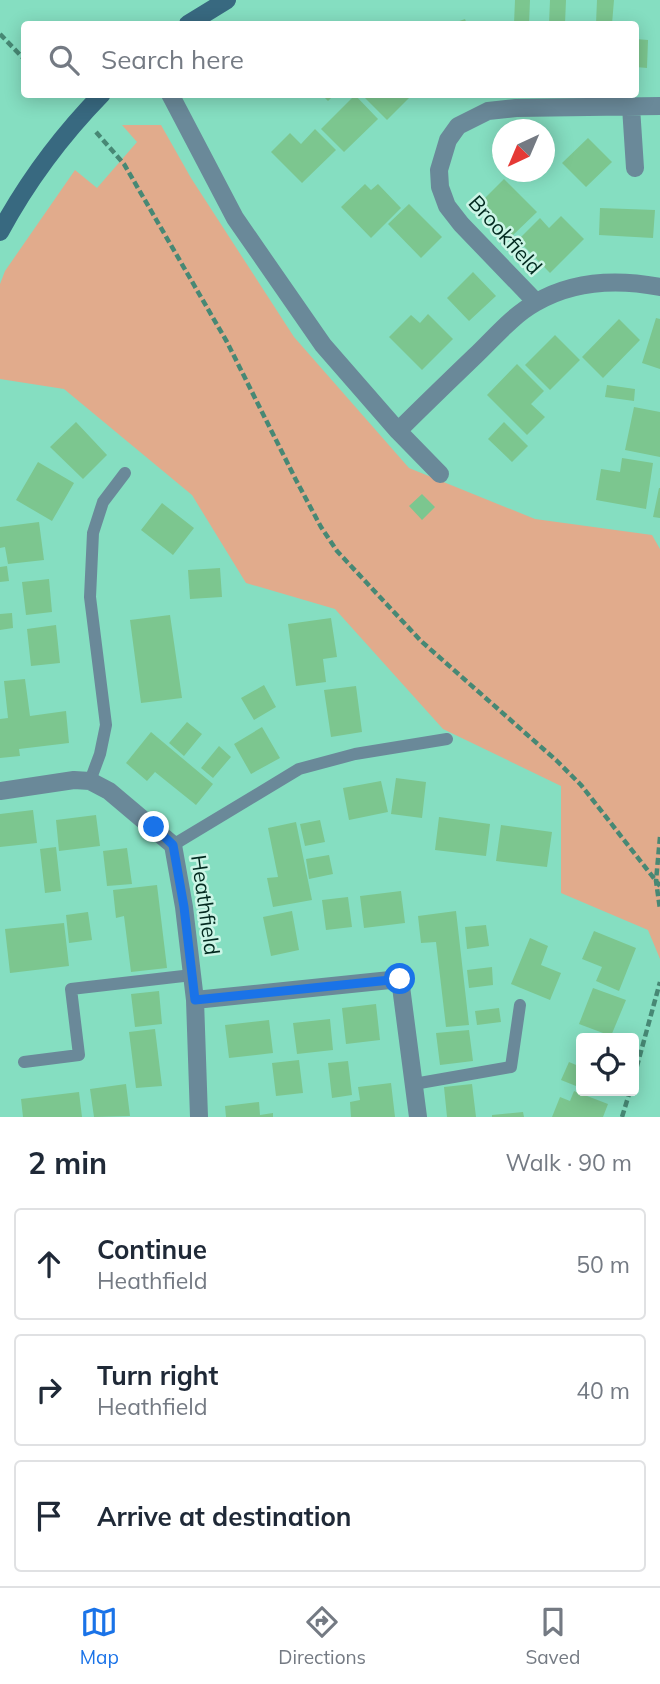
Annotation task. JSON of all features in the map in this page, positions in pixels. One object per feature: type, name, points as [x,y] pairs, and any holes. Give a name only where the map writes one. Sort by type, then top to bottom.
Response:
[{"type":"main road","points":[[193,21],[227,0]]},
{"type":"main road","points":[[0,232],[41,167],[98,98]]},
{"type":"street","points":[[172,98],[235,218],[323,345],[398,431],[440,474]]},
{"type":"street","name":"Brookfield","points":[[536,302],[447,206],[440,187],[439,170],[448,140],[458,126],[488,111],[516,108],[660,106]]},
{"type":"street","points":[[631,107],[635,168]]},
{"type":"street","name":"Brookfield","points":[[398,431],[511,321],[536,302],[573,287],[605,281],[632,281],[660,287]]},
{"type":"street","points":[[0,790],[74,780],[90,781]]},
{"type":"street","name":"Heathfield","points":[[90,781],[109,791],[173,845],[184,907],[195,1000],[199,1117]]},
{"type":"street","points":[[195,1000],[400,979],[418,1117]]},
{"type":"lane","points":[[90,781],[100,754],[106,725],[90,597],[93,533],[103,502],[125,472]]},
{"type":"lane","points":[[173,845],[299,769],[355,754],[447,739]]},
{"type":"lane","points":[[23,1062],[79,1055],[71,989],[192,975]]},
{"type":"lane","points":[[414,1084],[511,1067],[520,1004]]},
{"type":"path","points":[[0,34],[21,56]]},
{"type":"path","points":[[81,116],[124,164],[227,342],[303,492],[337,551],[421,641],[573,777],[658,883]]},
{"type":"path","points":[[660,837],[660,909]]},
{"type":"path","points":[[639,1059],[660,982]]},
{"type":"path","points":[[622,1117],[628,1096]]},
{"type":"shaded area","points":[[122,125],[161,125],[191,178],[294,337],[409,468],[535,519],[652,535],[660,549],[660,959],[648,930],[561,893],[561,786],[443,729],[335,609],[246,583],[192,495],[64,389],[0,379],[0,284],[5,271],[75,170],[97,188],[137,142]]},
{"type":"building","points":[[515,0],[530,0],[529,21],[514,21]]},
{"type":"building","points":[[550,0],[566,0],[565,21],[549,21]]},
{"type":"building","points":[[597,0],[614,0],[612,21],[596,21]]},
{"type":"building","points":[[639,39],[648,40],[647,68],[639,67]]},
{"type":"building","points":[[352,98],[358,98],[378,119],[344,152],[321,129]]},
{"type":"building","points":[[365,98],[409,98],[387,120]]},
{"type":"building","points":[[315,129],[336,150],[302,183],[271,152],[290,133],[301,144]]},
{"type":"building","points":[[588,138],[612,162],[586,187],[562,163]]},
{"type":"building","points":[[501,182],[507,182],[537,212],[512,236],[480,203]]},
{"type":"building","points":[[365,184],[371,190],[378,184],[401,208],[371,238],[341,207]]},
{"type":"building","points":[[409,204],[442,237],[421,258],[388,224]]},
{"type":"building","points":[[600,208],[655,210],[653,238],[599,235]]},
{"type":"building","points":[[561,216],[584,239],[550,273],[518,240],[540,218],[549,228]]},
{"type":"building","points":[[473,272],[496,296],[469,321],[447,298]]},
{"type":"building","points":[[428,314],[453,339],[422,370],[389,337],[411,315],[420,323]]},
{"type":"building","points":[[656,318],[660,319],[660,369],[642,363]]},
{"type":"building","points":[[619,319],[640,340],[603,378],[582,357]]},
{"type":"building","points":[[555,335],[580,360],[550,390],[525,365]]},
{"type":"building","points":[[517,364],[544,391],[531,404],[545,417],[527,435],[487,395]]},
{"type":"building","points":[[607,385],[635,389],[634,401],[605,397]]},
{"type":"building","points":[[634,407],[660,412],[660,457],[625,450]]},
{"type":"building","points":[[76,422],[107,455],[83,479],[50,447]]},
{"type":"building","points":[[504,422],[528,446],[512,462],[488,439]]},
{"type":"building","points":[[622,458],[653,463],[646,509],[596,500],[601,469],[620,472]]},
{"type":"building","points":[[38,462],[74,483],[52,521],[16,500]]},
{"type":"building","points":[[660,488],[660,518],[653,517]]},
{"type":"building","points":[[422,494],[435,507],[422,520],[409,506]]},
{"type":"building","points":[[162,503],[194,528],[173,555],[141,530]]},
{"type":"building","points":[[39,522],[44,560],[8,564],[5,547],[0,548],[0,527]]},
{"type":"building","points":[[7,566],[9,581],[0,582],[0,567]]},
{"type":"building","points":[[220,568],[222,597],[190,599],[188,570]]},
{"type":"building","points":[[49,579],[52,612],[26,615],[22,582]]},
{"type":"building","points":[[12,613],[13,628],[0,630],[0,614]]},
{"type":"building","points":[[170,615],[182,698],[141,703],[130,620]]},
{"type":"building","points":[[331,618],[337,657],[323,659],[326,682],[296,686],[288,624]]},
{"type":"building","points":[[56,625],[60,663],[31,666],[27,629]]},
{"type":"building","points":[[25,679],[30,716],[66,711],[69,743],[19,749],[20,756],[0,758],[0,719],[8,718],[4,681]]},
{"type":"building","points":[[264,685],[276,707],[254,720],[241,698]]},
{"type":"building","points":[[356,686],[362,732],[331,737],[324,690]]},
{"type":"building","points":[[187,722],[202,734],[184,756],[169,743]]},
{"type":"building","points":[[262,727],[280,758],[251,774],[234,744]]},
{"type":"building","points":[[151,732],[213,784],[196,805],[155,772],[147,781],[126,763]]},
{"type":"building","points":[[219,746],[231,757],[213,778],[201,768]]},
{"type":"building","points":[[396,778],[426,782],[422,818],[391,814]]},
{"type":"building","points":[[381,781],[388,812],[349,820],[343,788]]},
{"type":"building","points":[[33,810],[37,843],[0,847],[0,814]]},
{"type":"building","points":[[96,815],[100,846],[59,851],[56,820]]},
{"type":"building","points":[[439,817],[490,824],[486,856],[435,850]]},
{"type":"building","points":[[320,820],[325,842],[305,846],[300,824]]},
{"type":"building","points":[[296,822],[312,900],[273,907],[267,878],[278,877],[268,828]]},
{"type":"building","points":[[501,825],[552,832],[547,867],[496,861]]},
{"type":"building","points":[[56,847],[61,891],[45,893],[40,849]]},
{"type":"building","points":[[127,848],[132,884],[107,886],[103,851]]},
{"type":"building","points":[[329,855],[333,874],[309,879],[306,859]]},
{"type":"building","points":[[157,885],[167,968],[131,972],[124,916],[116,918],[113,890]]},
{"type":"building","points":[[401,891],[405,923],[364,928],[360,896]]},
{"type":"building","points":[[348,897],[352,927],[326,930],[322,900]]},
{"type":"building","points":[[292,911],[299,950],[271,956],[263,917]]},
{"type":"building","points":[[456,911],[469,1025],[446,1027],[436,942],[421,943],[418,916]]},
{"type":"building","points":[[88,912],[92,940],[69,943],[66,915]]},
{"type":"building","points":[[64,923],[69,966],[10,973],[5,929]]},
{"type":"building","points":[[486,925],[489,946],[467,949],[465,927]]},
{"type":"building","points":[[594,931],[636,948],[619,991],[596,981],[602,967],[582,959]]},
{"type":"building","points":[[530,938],[548,946],[541,965],[561,973],[550,1000],[511,984]]},
{"type":"building","points":[[492,967],[493,985],[469,988],[467,970]]},
{"type":"building","points":[[593,988],[626,1000],[612,1033],[603,1033],[579,1024]]},
{"type":"building","points":[[159,991],[162,1024],[135,1027],[131,994]]},
{"type":"building","points":[[376,1004],[380,1040],[346,1044],[342,1008]]},
{"type":"building","points":[[499,1008],[501,1022],[477,1025],[475,1011]]},
{"type":"building","points":[[330,1019],[333,1050],[297,1054],[293,1023]]},
{"type":"building","points":[[269,1020],[273,1053],[229,1058],[225,1025]]},
{"type":"building","points":[[155,1029],[162,1086],[136,1088],[129,1032]]},
{"type":"building","points":[[469,1030],[473,1061],[440,1065],[436,1033]]},
{"type":"building","points":[[299,1060],[303,1093],[276,1096],[272,1063]]},
{"type":"building","points":[[348,1061],[352,1095],[332,1098],[328,1063]]},
{"type":"building","points":[[569,1062],[576,1065],[576,1086],[561,1080]]},
{"type":"building","points":[[391,1083],[395,1117],[351,1117],[350,1102],[360,1100],[358,1087]]},
{"type":"building","points":[[126,1084],[130,1116],[94,1117],[90,1089]]},
{"type":"building","points":[[472,1084],[476,1117],[447,1117],[444,1087]]},
{"type":"building","points":[[574,1091],[576,1096],[587,1096],[608,1104],[603,1117],[552,1117],[560,1097],[570,1101]]},
{"type":"building","points":[[79,1092],[82,1117],[23,1117],[21,1099]]},
{"type":"building","points":[[259,1102],[260,1115],[273,1113],[273,1117],[226,1117],[225,1106]]},
{"type":"building","points":[[523,1112],[524,1117],[492,1117],[492,1115]]},
{"type":"route","points":[[154,827],[173,845],[184,907],[195,1000],[400,979]]}]
